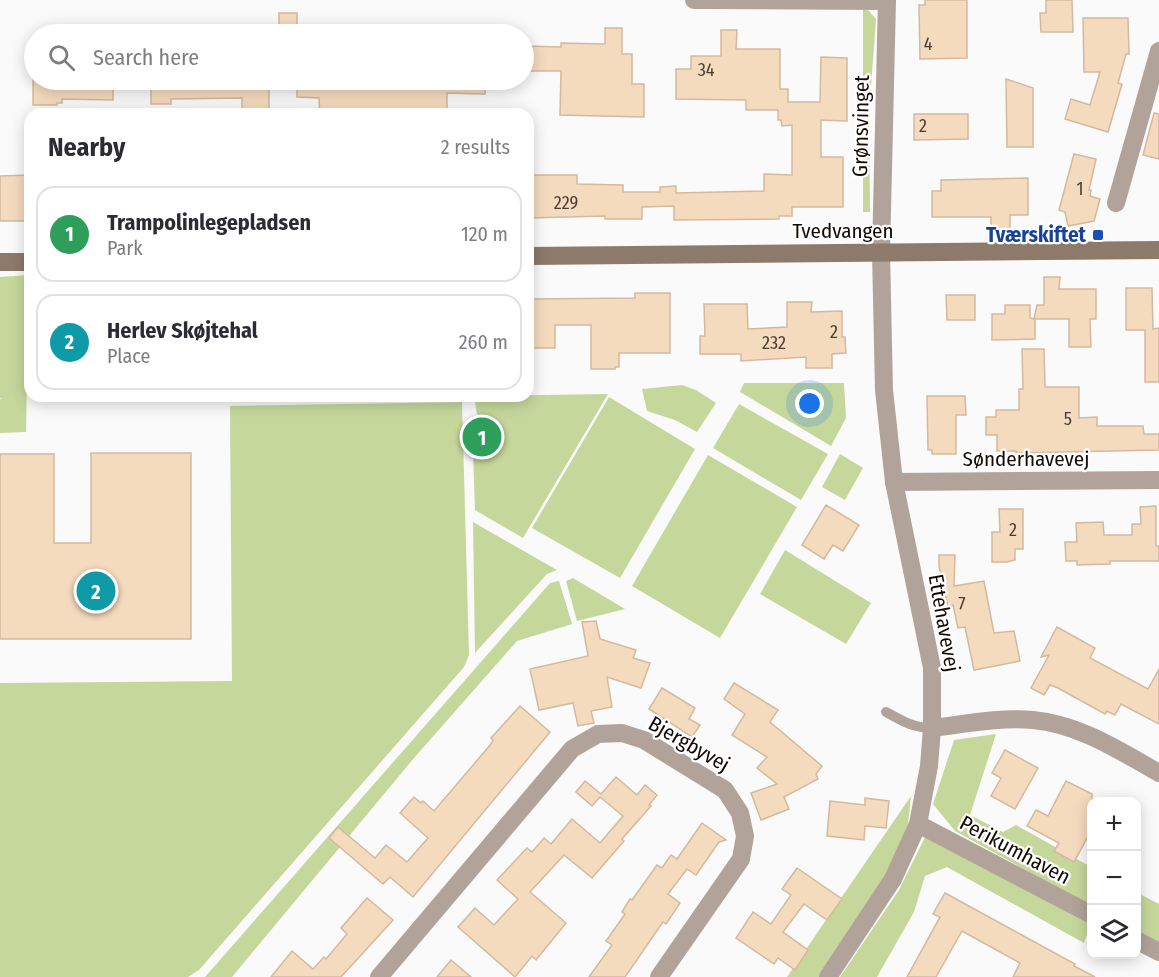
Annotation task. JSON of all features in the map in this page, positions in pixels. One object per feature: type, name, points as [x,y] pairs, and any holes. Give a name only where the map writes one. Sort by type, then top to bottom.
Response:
[{"type":"street","points":[[693,0],[887,1]]},
{"type":"street","name":"Grønsvinget","points":[[880,253],[887,1]]},
{"type":"street","points":[[1116,202],[1159,51]]},
{"type":"street","name":"Tvedvangen","points":[[534,256],[1159,250]]},
{"type":"street","name":"Ettehavevej","points":[[828,977],[893,879],[918,824],[929,766],[932,728],[932,668],[894,482],[884,390],[880,253]]},
{"type":"street","points":[[0,262],[24,262]]},
{"type":"street","name":"Sønderhavevej","points":[[894,482],[1159,480]]},
{"type":"street","points":[[932,728],[999,720],[1034,720],[1064,727],[1099,740],[1159,773]]},
{"type":"street","name":"Bjergbyvej","points":[[379,977],[572,749],[598,734],[622,733],[644,740],[725,790],[740,813],[746,836],[741,859],[659,977]]},
{"type":"street","name":"Perikumhaven","points":[[918,824],[1087,912]]},
{"type":"street","points":[[1141,942],[1159,952]]},
{"type":"lane","points":[[886,712],[906,724],[920,728],[932,728]]},
{"type":"green space","points":[[867,9],[876,19],[869,113],[870,212],[863,212],[863,10]]},
{"type":"green space","points":[[24,275],[26,432],[0,433],[0,399],[2,398],[0,398],[0,277]]},
{"type":"green space","points":[[744,383],[844,383],[846,418],[831,446],[740,392]]},
{"type":"green space","points":[[682,385],[696,390],[716,403],[697,432],[675,420],[647,411],[642,389]]},
{"type":"green space","points":[[608,394],[523,538],[475,510],[473,454],[491,445],[496,430],[477,414],[475,402],[534,402],[534,395]]},
{"type":"green space","points":[[609,397],[695,449],[620,578],[532,528]]},
{"type":"green space","points":[[462,402],[469,655],[464,667],[199,970],[188,977],[0,977],[0,683],[232,681],[230,406]]},
{"type":"green space","points":[[739,404],[828,454],[801,500],[713,448]]},
{"type":"green space","points":[[840,454],[863,468],[845,500],[822,487]]},
{"type":"green space","points":[[708,455],[797,507],[720,638],[632,586]]},
{"type":"green space","points":[[473,522],[557,570],[547,574],[475,653]]},
{"type":"green space","points":[[785,550],[871,603],[846,644],[760,594]]},
{"type":"green space","points":[[573,578],[625,609],[577,621],[566,581]]},
{"type":"green space","points":[[559,581],[572,624],[517,641],[414,758],[232,977],[205,977],[550,583]]},
{"type":"green space","points":[[996,734],[970,815],[1003,832],[1016,825],[1087,865],[1087,904],[955,831],[933,804],[954,740]]},
{"type":"green space","points":[[911,796],[908,824],[889,874],[822,977],[787,977]]},
{"type":"green space","points":[[926,835],[1087,921],[1087,934],[1084,943],[947,867],[925,876],[914,912],[877,977],[840,977],[899,890]]},
{"type":"green space","points":[[1141,895],[1159,904],[1159,943],[1141,933]]},
{"type":"building","points":[[925,0],[967,0],[967,58],[920,59],[919,5],[925,5]]},
{"type":"building","points":[[1046,0],[1072,0],[1073,32],[1041,32],[1040,13],[1046,13]]},
{"type":"building","points":[[279,13],[297,13],[297,24],[279,24]]},
{"type":"building","points":[[1083,18],[1128,18],[1129,54],[1126,54],[1118,83],[1122,84],[1108,132],[1065,119],[1071,99],[1090,105],[1100,72],[1084,72]]},
{"type":"building","points":[[605,28],[622,28],[622,54],[632,54],[632,84],[644,84],[644,117],[560,115],[561,71],[534,71],[534,46],[561,47],[561,43],[605,44]]},
{"type":"building","points":[[721,30],[737,30],[736,49],[780,49],[780,89],[788,89],[788,102],[820,102],[821,57],[847,58],[847,121],[821,120],[821,157],[843,157],[843,207],[792,207],[792,216],[779,216],[779,219],[674,220],[674,206],[642,207],[642,219],[605,219],[605,216],[534,218],[534,175],[577,175],[577,184],[623,185],[623,192],[660,192],[660,187],[676,186],[676,193],[764,191],[764,174],[792,175],[792,125],[782,126],[781,120],[778,120],[778,110],[746,110],[746,100],[676,99],[676,69],[691,69],[691,56],[721,56]]},
{"type":"building","points":[[1006,79],[1033,88],[1033,147],[1007,147]]},
{"type":"building","points":[[33,90],[113,90],[113,100],[62,99],[62,103],[57,103],[57,105],[33,105]]},
{"type":"building","points":[[151,90],[269,90],[269,108],[242,108],[242,98],[171,99],[171,104],[151,104]]},
{"type":"building","points":[[297,90],[485,90],[485,94],[447,93],[447,108],[320,108],[319,98],[297,97]]},
{"type":"building","points":[[1154,113],[1159,114],[1159,159],[1143,155]]},
{"type":"building","points":[[914,114],[968,114],[968,139],[914,140]]},
{"type":"building","points":[[1074,154],[1096,159],[1089,190],[1091,190],[1090,196],[1100,199],[1094,221],[1068,226],[1065,212],[1059,210]]},
{"type":"building","points":[[24,175],[24,221],[0,221],[0,176]]},
{"type":"building","points":[[1028,178],[1028,215],[1010,215],[1010,229],[995,230],[995,227],[991,227],[991,217],[932,217],[932,191],[941,191],[941,180]]},
{"type":"building","points":[[1044,277],[1060,277],[1059,289],[1096,289],[1096,319],[1090,319],[1091,347],[1069,347],[1069,319],[1035,319],[1035,339],[992,340],[992,314],[1005,314],[1005,305],[1030,305],[1030,318],[1034,319],[1037,305],[1044,305]]},
{"type":"building","points":[[1126,288],[1152,288],[1153,329],[1159,328],[1159,382],[1145,382],[1145,330],[1126,330]]},
{"type":"building","points":[[635,293],[670,293],[670,353],[619,353],[619,367],[591,369],[591,325],[555,325],[555,348],[534,348],[534,299],[635,298]]},
{"type":"building","points":[[946,295],[975,295],[975,320],[947,320]]},
{"type":"building","points":[[787,302],[812,302],[811,312],[842,311],[842,337],[845,337],[846,353],[832,354],[832,368],[806,368],[806,357],[741,361],[741,354],[700,354],[700,336],[705,336],[704,304],[747,304],[748,329],[787,327]]},
{"type":"building","points":[[1022,349],[1044,349],[1045,387],[1079,387],[1079,418],[1097,417],[1097,426],[1143,426],[1144,434],[1159,434],[1159,450],[1016,453],[1016,451],[997,451],[997,435],[986,435],[986,417],[996,417],[996,410],[1019,410],[1019,389],[1023,389]]},
{"type":"building","points":[[927,396],[965,396],[966,415],[956,415],[956,454],[932,454],[932,450],[928,450]]},
{"type":"building","points":[[91,453],[191,453],[191,639],[0,639],[0,454],[54,454],[54,543],[91,543]]},
{"type":"building","points":[[826,505],[859,525],[843,551],[833,545],[824,559],[802,545]]},
{"type":"building","points":[[1156,506],[1156,546],[1159,546],[1159,561],[1110,561],[1110,564],[1077,565],[1077,561],[1066,561],[1065,542],[1077,542],[1076,523],[1103,522],[1104,535],[1132,535],[1132,524],[1141,524],[1140,507]]},
{"type":"building","points":[[999,509],[1023,509],[1023,549],[1015,549],[1015,560],[1007,562],[992,562],[992,532],[1000,532]]},
{"type":"building","points":[[939,555],[955,555],[954,586],[984,581],[994,633],[1014,631],[1020,661],[974,670],[965,627],[958,628],[953,605],[948,607],[939,566]]},
{"type":"building","points":[[596,621],[600,639],[636,650],[633,658],[650,663],[641,688],[607,677],[612,707],[591,711],[594,723],[578,726],[573,703],[539,710],[530,669],[588,656],[582,622]]},
{"type":"building","points":[[1057,627],[1095,648],[1090,658],[1148,689],[1159,669],[1159,724],[1121,704],[1115,715],[1107,711],[1105,714],[1050,685],[1044,695],[1031,688],[1049,655],[1041,657]]},
{"type":"building","points":[[734,683],[778,710],[770,722],[822,766],[816,774],[818,779],[784,797],[789,809],[761,820],[751,793],[777,784],[757,768],[767,757],[732,735],[745,714],[724,699]]},
{"type":"building","points":[[662,688],[695,708],[689,719],[700,725],[692,737],[649,709]]},
{"type":"building","points":[[520,706],[550,732],[413,897],[390,877],[383,884],[329,838],[338,827],[375,858],[386,845],[407,862],[428,838],[400,813],[414,797],[421,803],[423,801],[434,811],[491,744],[493,740],[491,738]]},
{"type":"building","points":[[1005,750],[1038,768],[1015,809],[991,796],[1001,778],[992,773]]},
{"type":"building","points":[[616,777],[637,795],[645,785],[657,795],[649,805],[651,806],[622,839],[624,841],[592,878],[564,855],[530,892],[566,923],[536,960],[532,956],[515,977],[458,927],[475,908],[494,925],[518,899],[497,880],[527,848],[532,852],[544,838],[551,844],[572,819],[600,843],[623,816],[600,797],[592,806],[576,792],[585,781],[601,794]]},
{"type":"building","points":[[1066,781],[1092,794],[1092,797],[1087,797],[1087,838],[1074,862],[1054,851],[1059,843],[1027,826],[1036,810],[1048,816]]},
{"type":"building","points":[[865,798],[889,801],[886,828],[865,826],[864,840],[827,836],[830,801],[865,805]]},
{"type":"building","points":[[702,823],[726,840],[719,842],[696,875],[687,869],[668,894],[680,903],[666,924],[663,922],[625,977],[589,977],[612,945],[606,941],[625,914],[622,912],[630,899],[632,900],[657,865],[662,868],[671,855],[677,859]]},
{"type":"building","points":[[797,868],[842,899],[827,920],[804,904],[783,932],[808,950],[795,970],[778,958],[774,964],[736,938],[753,912],[771,924],[791,895],[782,889]]},
{"type":"building","points":[[945,893],[1095,977],[1013,977],[1020,963],[962,931],[936,977],[907,977],[940,917],[933,914]]},
{"type":"building","points":[[367,898],[393,920],[341,977],[271,977],[292,951],[313,969],[324,957],[326,959],[347,934],[341,928]]},
{"type":"building","points":[[451,960],[471,977],[437,977]]},
{"type":"place","name":"Tværskiftet","points":[[1098,235]]},
{"type":"place","name":"Trampolinlegepladsen","points":[[482,437]]},
{"type":"place","name":"Herlev Skøjtehal","points":[[96,591]]}]
